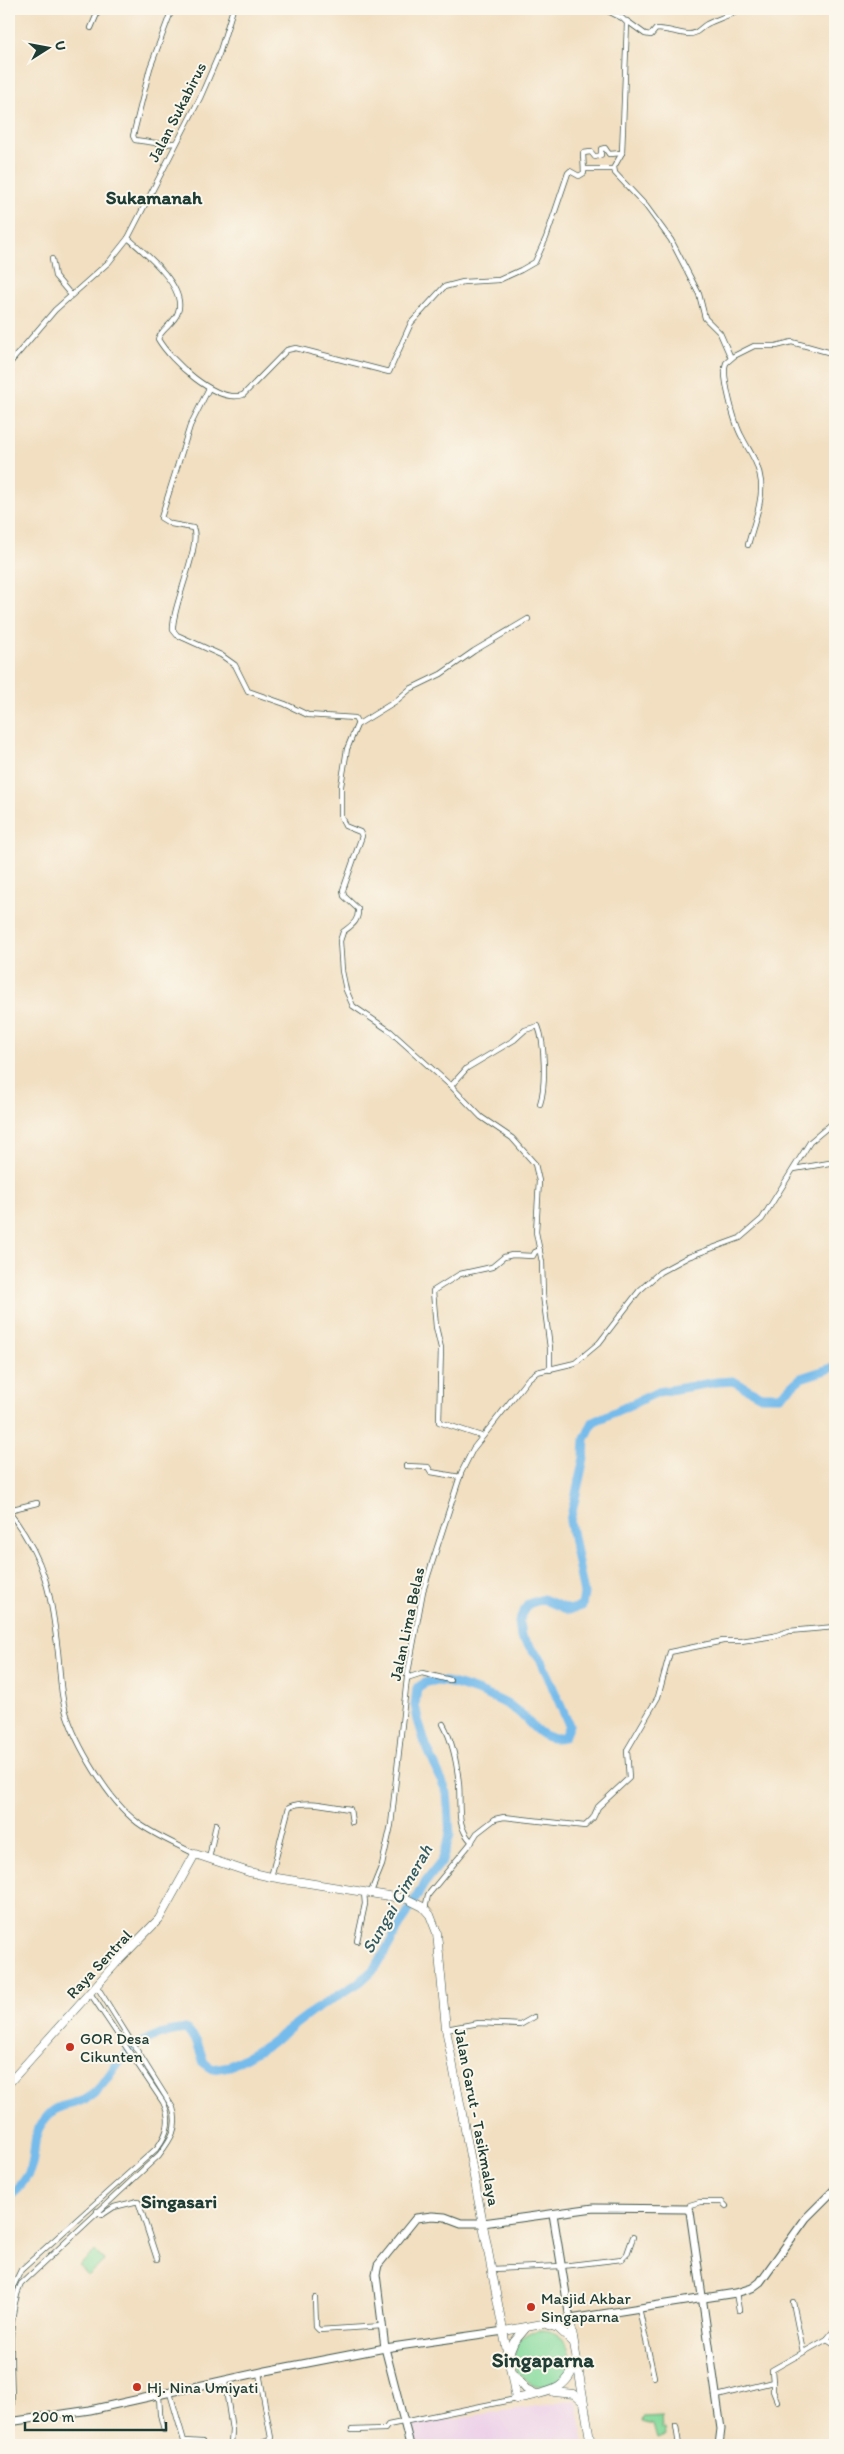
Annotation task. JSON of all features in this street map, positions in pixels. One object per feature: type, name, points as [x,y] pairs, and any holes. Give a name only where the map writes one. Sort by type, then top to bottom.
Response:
[{"type":"main road","points":[[195,1854],[271,1877],[368,1891],[407,1899],[424,1909]]},
{"type":"main road","name":"Raya Sentral","points":[[9,2084],[96,1985],[159,1920],[195,1854]]},
{"type":"main road","name":"Jalan Garut - Tasikmalaya","points":[[424,1909],[434,1923],[439,1944],[446,2029],[508,2357]]},
{"type":"main road","points":[[9,2422],[85,2412],[225,2382],[258,2373],[386,2348],[504,2331],[736,2293],[752,2288],[760,2282],[806,2218],[835,2189]]},
{"type":"main road","points":[[410,2445],[386,2348],[376,2271],[413,2220],[425,2215],[446,2217],[461,2223],[483,2223],[616,2206],[689,2210],[692,2219],[717,2396],[721,2428],[719,2445]]},
{"type":"main road","points":[[553,2214],[591,2445]]},
{"type":"main road","points":[[500,2314],[510,2326],[523,2328]]},
{"type":"main road","points":[[548,2324],[565,2333],[574,2344]]},
{"type":"main road","points":[[523,2328],[514,2342],[508,2357],[516,2399],[557,2389],[567,2382],[573,2373],[576,2360]]},
{"type":"main road","points":[[511,2370],[526,2389],[536,2394]]},
{"type":"main road","points":[[545,2392],[570,2392],[583,2402]]},
{"type":"street","points":[[91,28],[99,9]]},
{"type":"street","points":[[136,9],[172,9],[150,68],[133,136],[135,140],[164,144],[176,142]]},
{"type":"street","name":"Jalan Sukabirus","points":[[9,364],[55,310],[109,262],[128,238],[200,98],[219,54],[233,9]]},
{"type":"street","points":[[604,9],[626,20],[645,34],[651,35],[656,29],[664,28],[687,34],[696,33],[707,24],[729,17],[740,9]]},
{"type":"street","points":[[613,169],[622,153],[626,20]]},
{"type":"street","points":[[128,238],[160,267],[178,295],[178,314],[158,339],[173,359],[201,384],[230,395],[243,395],[287,350],[296,348],[389,372],[411,323],[444,287],[463,282],[498,280],[534,262],[546,238],[568,173],[580,176],[584,173],[583,152],[591,152],[595,157],[601,155],[601,149],[605,148],[609,154],[622,153]]},
{"type":"street","points":[[584,169],[613,169],[659,222],[671,240],[699,294],[705,318],[720,333],[731,358]]},
{"type":"street","points":[[52,259],[55,276],[71,296]]},
{"type":"street","points":[[748,545],[761,496],[761,484],[755,458],[738,428],[724,367],[731,358],[754,346],[776,346],[792,342],[812,346],[833,354],[835,345]]},
{"type":"street","points":[[209,388],[190,426],[161,518],[171,524],[195,529],[191,559],[172,626],[178,635],[221,655],[236,666],[248,691],[285,704],[308,715],[323,718],[349,716],[355,718],[358,724]]},
{"type":"street","points":[[528,619],[474,651],[441,674],[410,689],[396,701],[358,724],[347,749],[340,797],[341,816],[345,826],[360,832],[362,840],[343,890],[344,896],[358,909],[358,913],[353,925],[342,932],[341,937],[342,966],[346,990],[353,1006],[385,1028],[451,1086],[481,1117],[512,1138],[535,1164],[538,1176],[536,1230],[550,1340],[550,1370]]},
{"type":"street","points":[[451,1086],[467,1068],[514,1040],[525,1030],[538,1026],[541,1036],[544,1072],[544,1094],[540,1104]]},
{"type":"street","name":"Jalan Lima Belas","points":[[357,1941],[364,1904],[368,1891],[382,1865],[391,1825],[407,1678],[423,1591],[460,1477],[472,1448],[528,1379],[537,1372],[575,1363],[599,1344],[640,1291],[660,1272],[688,1256],[740,1238],[762,1219],[810,1142],[835,1121]]},
{"type":"street","points":[[794,1169],[835,1162]]},
{"type":"street","points":[[481,1436],[439,1422],[441,1348],[436,1326],[433,1291],[460,1274],[492,1267],[504,1257],[512,1255],[533,1256],[534,1252],[540,1250]]},
{"type":"street","points":[[406,1466],[428,1467],[432,1472],[460,1477]]},
{"type":"street","points":[[37,1503],[9,1511],[22,1530],[44,1571],[51,1601],[66,1709],[83,1748],[100,1778],[124,1810],[148,1830],[195,1854]]},
{"type":"street","points":[[424,1909],[428,1895],[480,1830],[495,1819],[501,1817],[552,1820],[576,1826],[585,1826],[589,1822],[598,1807],[629,1778],[627,1750],[658,1697],[670,1652],[723,1641],[741,1641],[774,1636],[789,1631],[835,1628]]},
{"type":"street","points":[[407,1678],[422,1673],[450,1680]]},
{"type":"street","points":[[444,1724],[458,1772],[460,1821],[464,1834],[472,1842]]},
{"type":"street","points":[[271,1877],[289,1807],[295,1804],[328,1805],[350,1809],[352,1822]]},
{"type":"street","points":[[209,1859],[216,1824]]},
{"type":"street","points":[[9,2415],[12,2406],[10,2356],[16,2294],[21,2284],[140,2172],[170,2141],[176,2125],[173,2108],[96,1985]]},
{"type":"street","points":[[9,2294],[21,2270],[157,2148],[168,2127],[167,2110],[90,1994]]},
{"type":"street","points":[[446,2029],[478,2024],[520,2025],[534,2017]]},
{"type":"street","points":[[131,2054],[137,2050]]},
{"type":"street","points":[[136,2168],[140,2172]]},
{"type":"street","points":[[97,2211],[102,2215],[114,2207],[138,2201],[157,2259]]},
{"type":"street","points":[[689,2210],[690,2204],[700,2202],[722,2202],[726,2206]]},
{"type":"street","points":[[75,2221],[80,2227]]},
{"type":"street","points":[[492,2269],[562,2266],[622,2259],[627,2254],[633,2237]]},
{"type":"street","points":[[736,2293],[739,2310]]},
{"type":"street","points":[[315,2298],[316,2327],[319,2330],[383,2326]]},
{"type":"street","points":[[794,2302],[803,2352]]},
{"type":"street","points":[[640,2308],[654,2377]]},
{"type":"street","points":[[777,2401],[773,2391],[772,2370],[827,2338],[835,2329]]},
{"type":"street","points":[[827,2338],[835,2344]]},
{"type":"street","points":[[258,2373],[271,2438],[270,2441],[264,2442],[264,2445]]},
{"type":"street","points":[[225,2382],[232,2430],[231,2445]]},
{"type":"street","points":[[717,2396],[773,2382]]},
{"type":"street","points":[[170,2393],[184,2441],[202,2442]]},
{"type":"street","points":[[159,2395],[160,2414],[164,2430]]},
{"type":"street","points":[[352,2430],[385,2429],[388,2425],[516,2399]]},
{"type":"street","points":[[676,2426],[678,2445]]},
{"type":"shaded area","points":[[577,2400],[584,2445],[415,2445],[411,2425]]},
{"type":"green space","points":[[95,2251],[104,2261],[88,2276],[79,2266]]},
{"type":"green space","points":[[542,2330],[553,2332],[562,2338],[568,2347],[570,2358],[568,2369],[562,2378],[553,2384],[542,2386],[531,2384],[522,2378],[516,2369],[514,2358],[516,2347],[522,2338],[531,2332]]},
{"type":"green space","points":[[661,2416],[662,2429],[665,2429],[666,2436],[657,2439],[653,2425],[642,2422],[643,2417]]},
{"type":"waterway","name":"Sungai Cimerah","points":[[9,2198],[22,2184],[29,2172],[35,2139],[42,2123],[58,2108],[80,2101],[95,2092],[129,2051],[137,2045],[155,2036],[186,2029],[197,2042],[204,2063],[213,2069],[230,2066],[268,2045],[313,2011],[360,1982],[376,1967],[424,1884],[442,1861],[450,1835],[447,1793],[425,1743],[418,1720],[415,1705],[417,1688],[427,1682],[435,1681],[459,1685],[510,1706],[543,1735],[556,1738],[564,1737],[569,1725],[540,1658],[521,1637],[519,1621],[528,1604],[543,1599],[569,1610],[582,1606],[584,1594],[570,1521],[584,1458],[585,1439],[593,1422],[658,1392],[717,1382],[733,1381],[761,1396],[780,1396],[801,1378],[835,1367]]},
{"type":"place","name":"GOR Desa Cikunten","points":[[70,2047]]},
{"type":"place","name":"Masjid Akbar Singaparna","points":[[531,2307]]},
{"type":"place","name":"Hj. Nina Umiyati","points":[[137,2387]]},
{"type":"district","name":"Sukamanah","points":[[154,197]]},
{"type":"district","name":"Singasari","points":[[179,2201]]},
{"type":"district","name":"Singaparna","points":[[543,2359]]}]
